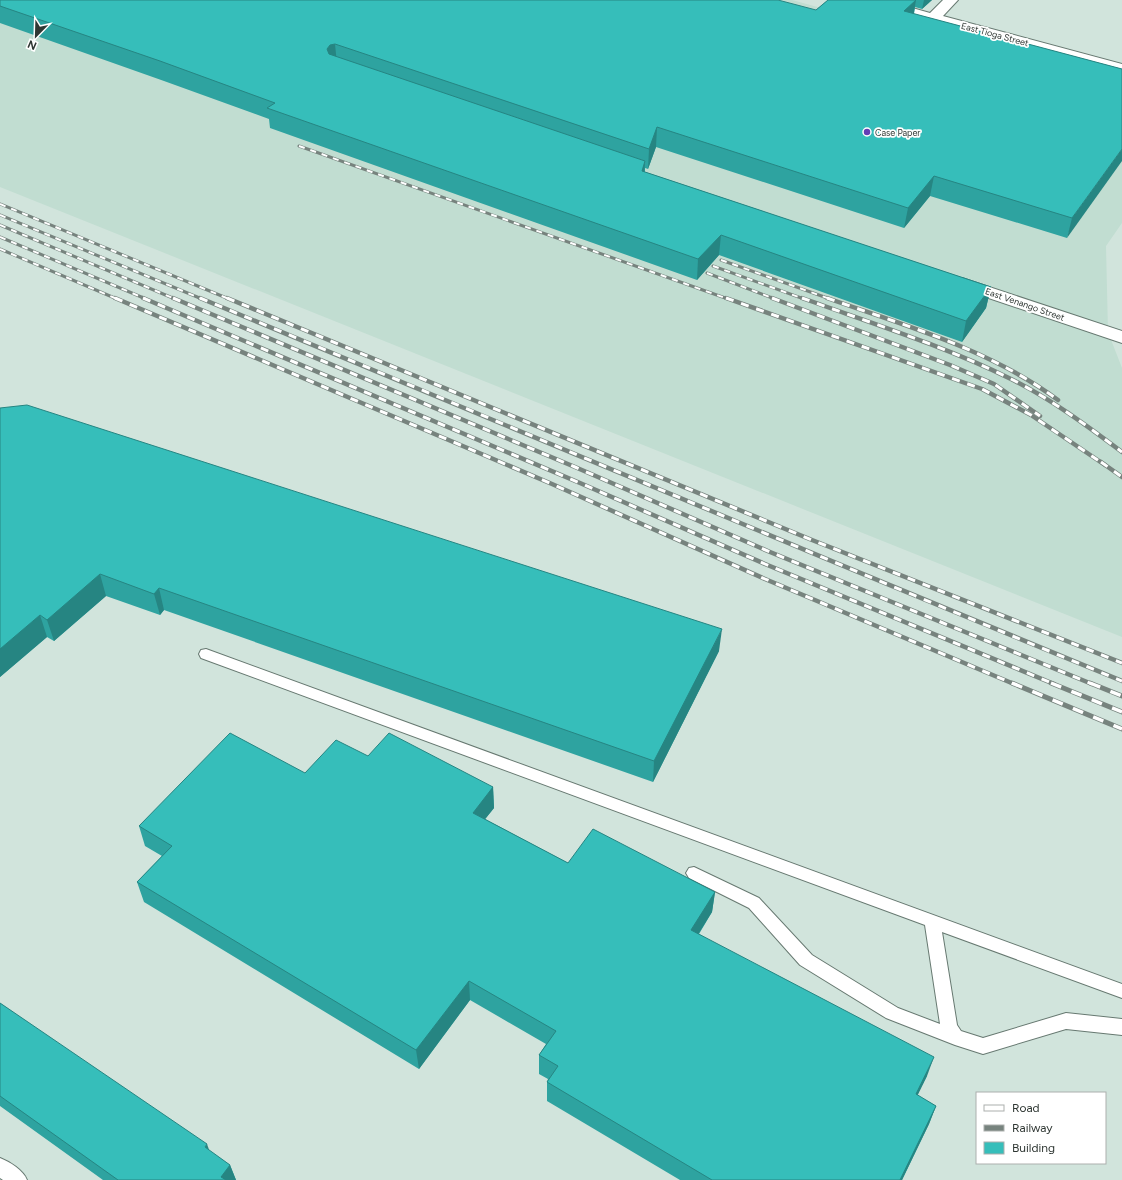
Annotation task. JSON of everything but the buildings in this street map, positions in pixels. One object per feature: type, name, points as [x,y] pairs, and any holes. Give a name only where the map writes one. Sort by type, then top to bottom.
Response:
[{"type":"street","name":"East Tioga Street","points":[[868,0],[1122,69]]},
{"type":"street","points":[[933,18],[951,0]]},
{"type":"street","name":"East Venango Street","points":[[944,277],[1122,337]]},
{"type":"lane","points":[[206,654],[1122,991]]},
{"type":"lane","points":[[694,872],[754,903],[806,960],[892,1013],[955,1037],[983,1046],[1066,1021],[1122,1027]]},
{"type":"lane","points":[[932,921],[948,1028],[955,1037]]},
{"type":"lane","points":[[0,1167],[18,1180]]},
{"type":"shaded area","name":"Case Paper","points":[[0,0],[792,0],[1122,90],[1122,223],[1106,246],[1108,332],[1122,368],[1122,637],[0,187]]},
{"type":"railway","points":[[299,146],[728,299]]},
{"type":"railway","points":[[0,204],[229,299]]},
{"type":"railway","points":[[0,215],[202,299]]},
{"type":"railway","points":[[0,225],[175,299]]},
{"type":"railway","points":[[0,237],[146,299]]},
{"type":"railway","points":[[0,249],[117,299]]},
{"type":"railway","points":[[721,260],[830,299]]},
{"type":"railway","points":[[713,266],[804,299]]},
{"type":"railway","points":[[707,273],[775,299]]},
{"type":"railway","points":[[115,298],[552,484],[765,579],[1014,684]]},
{"type":"railway","points":[[143,298],[580,483],[765,564],[1054,684]]},
{"type":"railway","points":[[173,298],[575,467],[770,552],[1092,684]]},
{"type":"railway","points":[[200,298],[1122,681]]},
{"type":"railway","points":[[227,298],[812,540],[1122,663]]},
{"type":"railway","points":[[726,298],[982,389],[1031,415],[1105,465]]},
{"type":"railway","points":[[772,298],[950,365],[994,384],[1040,416]]},
{"type":"railway","points":[[802,298],[934,345],[1011,379],[1082,422],[1122,452]]},
{"type":"railway","points":[[827,298],[946,340],[1004,366],[1032,382],[1058,400]]},
{"type":"railway","points":[[1101,462],[1122,477]]},
{"type":"railway","points":[[1012,683],[1122,729]]},
{"type":"railway","points":[[1051,683],[1122,712]]},
{"type":"railway","points":[[1090,683],[1122,696]]},
{"type":"place","name":"Case Paper","points":[[867,132]]}]
